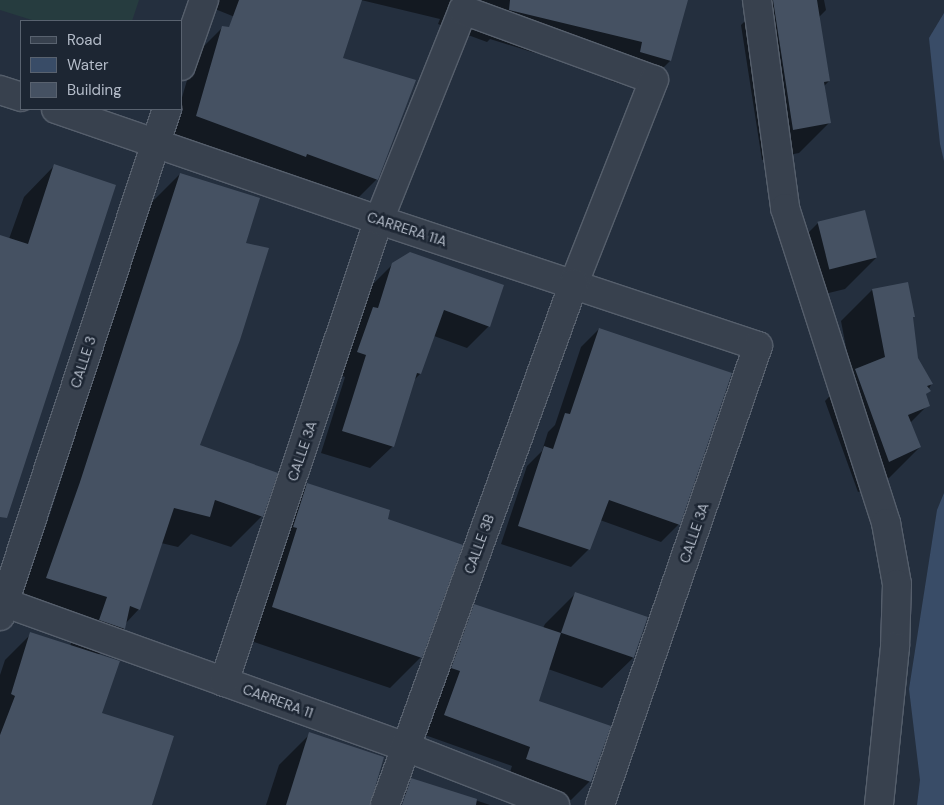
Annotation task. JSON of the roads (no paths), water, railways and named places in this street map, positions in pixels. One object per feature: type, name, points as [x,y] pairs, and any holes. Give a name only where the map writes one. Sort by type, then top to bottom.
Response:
[{"type":"street","points":[[182,63],[204,0]]},
{"type":"street","points":[[757,0],[785,208],[886,523],[897,584],[895,647],[879,805]]},
{"type":"street","name":"CALLE 3A","points":[[224,682],[379,220],[464,10],[654,80],[574,283]]},
{"type":"street","points":[[0,90],[20,97]]},
{"type":"street","name":"CARRERA 11A","points":[[59,110],[379,220],[574,283],[758,346]]},
{"type":"street","name":"CALLE 3","points":[[1,607],[167,110]]},
{"type":"street","name":"CALLE 3B","points":[[385,805],[574,283]]},
{"type":"street","name":"CALLE 3A","points":[[600,805],[758,346]]},
{"type":"street","name":"CARRERA 11","points":[[1,607],[224,682],[406,747],[555,805]]},
{"type":"water","points":[[944,13],[944,161],[940,144],[929,38]]},
{"type":"water","points":[[944,493],[944,805],[917,805],[920,780],[909,689],[937,510]]}]
